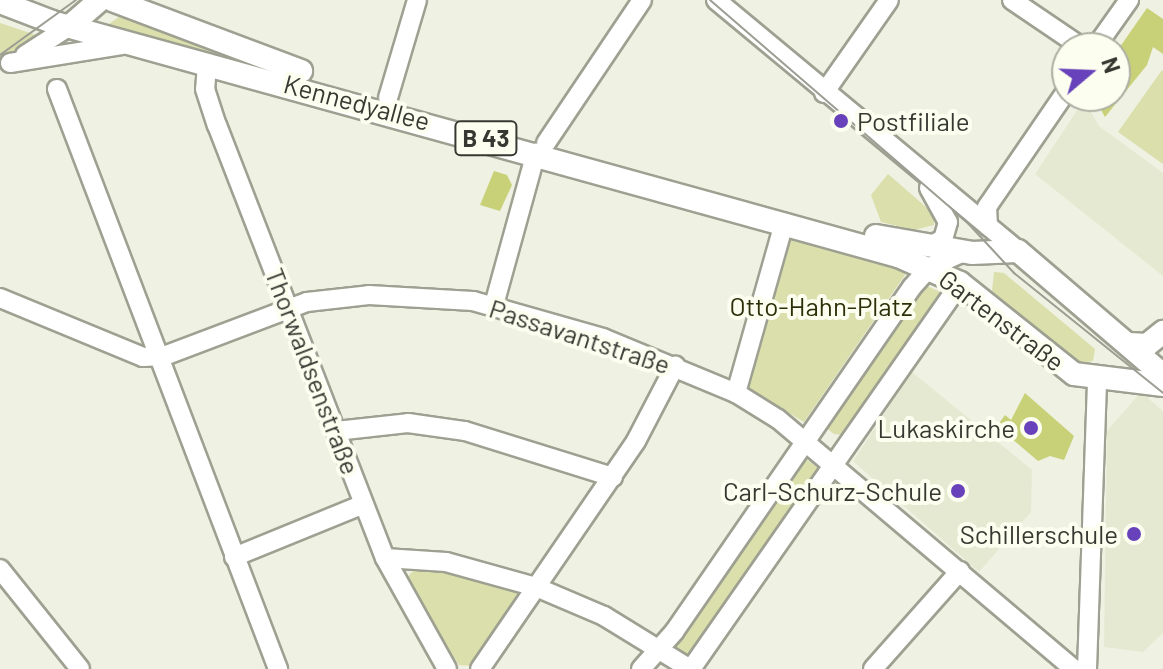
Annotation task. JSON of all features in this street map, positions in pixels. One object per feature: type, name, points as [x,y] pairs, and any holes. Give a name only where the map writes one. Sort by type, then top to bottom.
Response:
[{"type":"main road","points":[[70,0],[83,0]]},
{"type":"main road","points":[[70,26],[100,0]]},
{"type":"main road","name":"Kennedyallee","points":[[112,0],[206,39],[541,148],[898,256]]},
{"type":"main road","points":[[161,0],[206,39]]},
{"type":"main road","name":"Kennedyallee","points":[[10,5],[132,44],[854,231],[930,256]]},
{"type":"main road","points":[[968,289],[975,269],[1005,251]]},
{"type":"main road","name":"Gartenstraße","points":[[898,256],[1005,251],[1129,344],[1156,381],[1163,398]]},
{"type":"main road","name":"Gartenstraße","points":[[930,256],[1064,368],[1097,381],[1156,381]]},
{"type":"main road","points":[[1097,381],[1132,369],[1129,344],[1142,347],[1163,332]]},
{"type":"street","points":[[494,305],[541,148],[642,0]]},
{"type":"street","name":"Gartenstraße","points":[[716,0],[918,173],[988,226],[1005,251]]},
{"type":"street","points":[[824,93],[889,0]]},
{"type":"street","points":[[1012,0],[1059,32]]},
{"type":"street","points":[[1106,32],[1129,0]]},
{"type":"street","points":[[388,98],[416,1]]},
{"type":"street","points":[[5,66],[70,26]]},
{"type":"street","points":[[5,66],[132,44]]},
{"type":"street","name":"Thorwaldsenstraße","points":[[207,63],[205,89],[385,558],[447,669]]},
{"type":"street","points":[[57,89],[140,317],[149,326],[155,357],[278,669]]},
{"type":"street","points":[[988,226],[987,207],[1052,112]]},
{"type":"street","name":"Gartenstraße","points":[[918,173],[947,214],[943,239],[930,256]]},
{"type":"street","points":[[736,393],[784,223]]},
{"type":"street","points":[[641,669],[661,649],[930,256]]},
{"type":"street","points":[[385,558],[446,562],[536,587],[661,649],[690,669],[835,463],[968,289]]},
{"type":"street","name":"Passavantstraße","points":[[155,357],[289,307],[397,294],[494,305],[675,366],[736,393],[805,439],[1074,669]]},
{"type":"street","points":[[0,298],[155,357]]},
{"type":"street","points":[[480,669],[613,477],[675,366]]},
{"type":"street","points":[[1087,669],[1097,381]]},
{"type":"street","points":[[336,431],[390,424],[456,430],[613,477]]},
{"type":"street","points":[[234,557],[364,504]]},
{"type":"street","points":[[0,569],[80,669]]},
{"type":"street","points":[[873,669],[960,571]]},
{"type":"shaded area","points":[[1076,112],[1091,112],[1099,126],[1163,173],[1163,276],[1035,174]]},
{"type":"shaded area","name":"Carl-Schurz-Schule","points":[[912,372],[1032,470],[1031,512],[979,572],[853,461]]},
{"type":"shaded area","name":"Schillerschule","points":[[1141,392],[1163,411],[1163,633],[1143,652],[1104,647],[1107,431]]},
{"type":"green space","points":[[123,14],[223,56],[224,59],[102,29]]},
{"type":"green space","points":[[0,23],[42,37],[0,60]]},
{"type":"green space","points":[[1163,71],[1163,164],[1118,132]]},
{"type":"green space","points":[[888,174],[934,214],[934,225],[914,230],[881,222],[871,195]]},
{"type":"green space","name":"Otto-Hahn-Platz","points":[[787,238],[907,272],[804,422],[746,387]]},
{"type":"green space","points":[[994,272],[1004,273],[1095,349],[1093,361],[1078,363],[992,291]]},
{"type":"green space","points":[[923,284],[942,293],[844,435],[834,434],[823,425]]},
{"type":"green space","points":[[803,457],[818,468],[692,652],[685,657],[676,653],[676,640]]},
{"type":"green space","points":[[417,566],[521,590],[472,666],[459,665],[421,605],[407,578]]},
{"type":"building","points":[[1147,8],[1163,19],[1163,54],[1153,47],[1147,65],[1131,85],[1131,32]]},
{"type":"building","points":[[494,171],[507,175],[512,185],[500,211],[480,205]]},
{"type":"building","name":"Lukaskirche","points":[[1025,393],[1074,436],[1064,460],[1050,456],[1038,461],[997,426],[1005,415],[1011,420]]},
{"type":"tram line","points":[[0,55],[76,0]]},
{"type":"tram line","points":[[710,0],[964,219],[1014,273],[1163,393]]},
{"type":"place","name":"Postfiliale","points":[[841,121]]},
{"type":"place","name":"Lukaskirche","points":[[1031,428]]},
{"type":"place","name":"Carl-Schurz-Schule","points":[[958,491]]},
{"type":"place","name":"Schillerschule","points":[[1134,534]]}]
